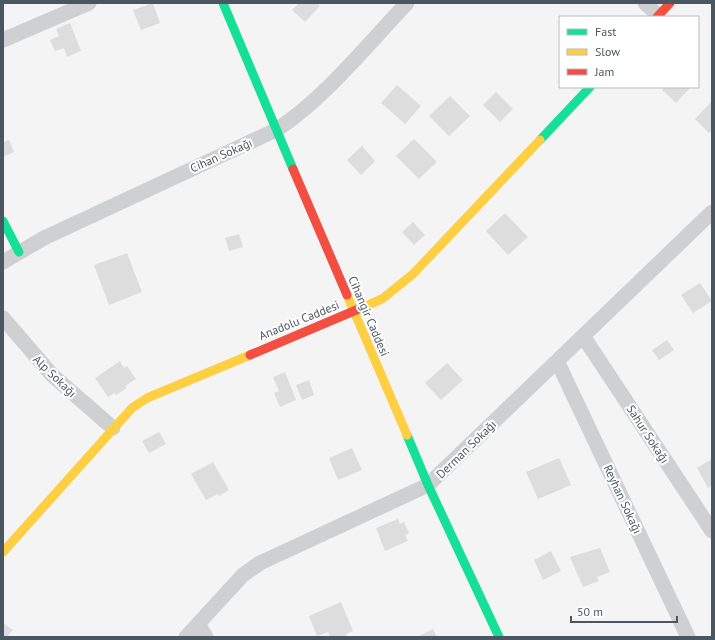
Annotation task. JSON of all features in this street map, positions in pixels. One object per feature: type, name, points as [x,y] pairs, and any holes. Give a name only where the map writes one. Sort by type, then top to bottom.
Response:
[{"type":"street","points":[[3,40],[89,3]]},
{"type":"street","name":"Cihangir Caddesi","points":[[222,3],[428,485],[499,637]]},
{"type":"street","name":"Cihan Sokağı","points":[[3,262],[44,238],[120,201],[276,130],[291,121],[336,78],[407,3]]},
{"type":"street","points":[[645,3],[657,16],[670,3]]},
{"type":"street","name":"Anadolu Caddesi","points":[[3,552],[132,408],[147,398],[382,299],[413,274],[589,88]]},
{"type":"street","name":"Derman Sokağı","points":[[186,637],[244,575],[260,562],[428,485],[712,212]]},
{"type":"street","points":[[3,221],[19,252]]},
{"type":"street","name":"Alp Sokağı","points":[[3,318],[52,375],[113,428]]},
{"type":"street","name":"Sahur Sokağı","points":[[583,336],[712,531]]},
{"type":"street","name":"Reyhan Sokağı","points":[[558,361],[688,637]]},
{"type":"street","points":[[198,624],[206,637]]},
{"type":"building","points":[[153,3],[160,23],[141,30],[133,10]]},
{"type":"building","points":[[299,3],[317,3],[320,6],[305,22],[292,10]]},
{"type":"building","points":[[70,23],[81,51],[67,57],[64,48],[55,51],[50,40],[59,36],[56,29]]},
{"type":"building","points":[[397,85],[421,106],[405,124],[381,103]]},
{"type":"building","points":[[664,88],[690,88],[676,103],[662,90]]},
{"type":"building","points":[[496,92],[513,109],[500,122],[483,105]]},
{"type":"building","points":[[450,96],[470,116],[449,136],[429,116]]},
{"type":"building","points":[[712,101],[712,130],[709,133],[695,119]]},
{"type":"building","points":[[414,139],[437,162],[419,179],[396,156]]},
{"type":"building","points":[[9,140],[14,152],[3,157],[3,142]]},
{"type":"building","points":[[362,146],[375,161],[361,175],[347,160]]},
{"type":"building","points":[[505,213],[528,237],[508,255],[486,231]]},
{"type":"building","points":[[413,222],[425,235],[414,245],[402,232]]},
{"type":"building","points":[[239,234],[243,247],[229,251],[225,238]]},
{"type":"building","points":[[127,253],[142,292],[109,305],[94,265]]},
{"type":"building","points":[[700,283],[712,301],[693,313],[681,295]]},
{"type":"building","points":[[667,340],[674,350],[659,360],[652,350]]},
{"type":"building","points":[[120,361],[124,368],[127,366],[136,379],[125,386],[127,388],[116,395],[114,393],[108,397],[95,378]]},
{"type":"building","points":[[447,363],[463,380],[441,400],[425,383]]},
{"type":"building","points":[[285,372],[296,400],[280,407],[274,393],[279,391],[273,377]]},
{"type":"building","points":[[309,380],[314,395],[302,400],[296,385]]},
{"type":"building","points":[[159,432],[166,444],[149,453],[142,441]]},
{"type":"building","points":[[352,448],[362,470],[338,480],[329,458]]},
{"type":"building","points":[[559,458],[571,485],[538,499],[526,472]]},
{"type":"building","points":[[712,459],[712,485],[708,488],[697,468]]},
{"type":"building","points":[[213,462],[229,490],[219,496],[218,494],[206,500],[191,474]]},
{"type":"building","points":[[398,519],[400,524],[404,522],[409,533],[405,535],[408,541],[385,551],[376,528]]},
{"type":"building","points":[[600,548],[610,572],[597,577],[599,581],[583,587],[570,557]]},
{"type":"building","points":[[551,551],[561,571],[543,580],[534,560]]},
{"type":"building","points":[[341,602],[353,631],[346,634],[347,637],[330,637],[328,632],[317,636],[309,616]]},
{"type":"building","points":[[3,623],[13,630],[7,637],[3,637]]},
{"type":"building","points":[[433,629],[437,637],[417,637]]},
{"type":"traffic: fast","points":[[223,3],[293,169]]},
{"type":"traffic: fast","points":[[540,140],[589,88]]},
{"type":"traffic: fast","points":[[3,221],[19,252]]},
{"type":"traffic: fast","points":[[407,435],[428,485],[499,637]]},
{"type":"traffic: slow","points":[[361,308],[382,299],[413,274],[540,140]]},
{"type":"traffic: slow","points":[[347,295],[407,435]]},
{"type":"traffic: slow","points":[[3,552],[132,408],[147,398],[250,355]]},
{"type":"traffic: jam","points":[[658,16],[670,3]]},
{"type":"traffic: jam","points":[[293,169],[347,295]]},
{"type":"traffic: jam","points":[[250,355],[361,308]]}]
